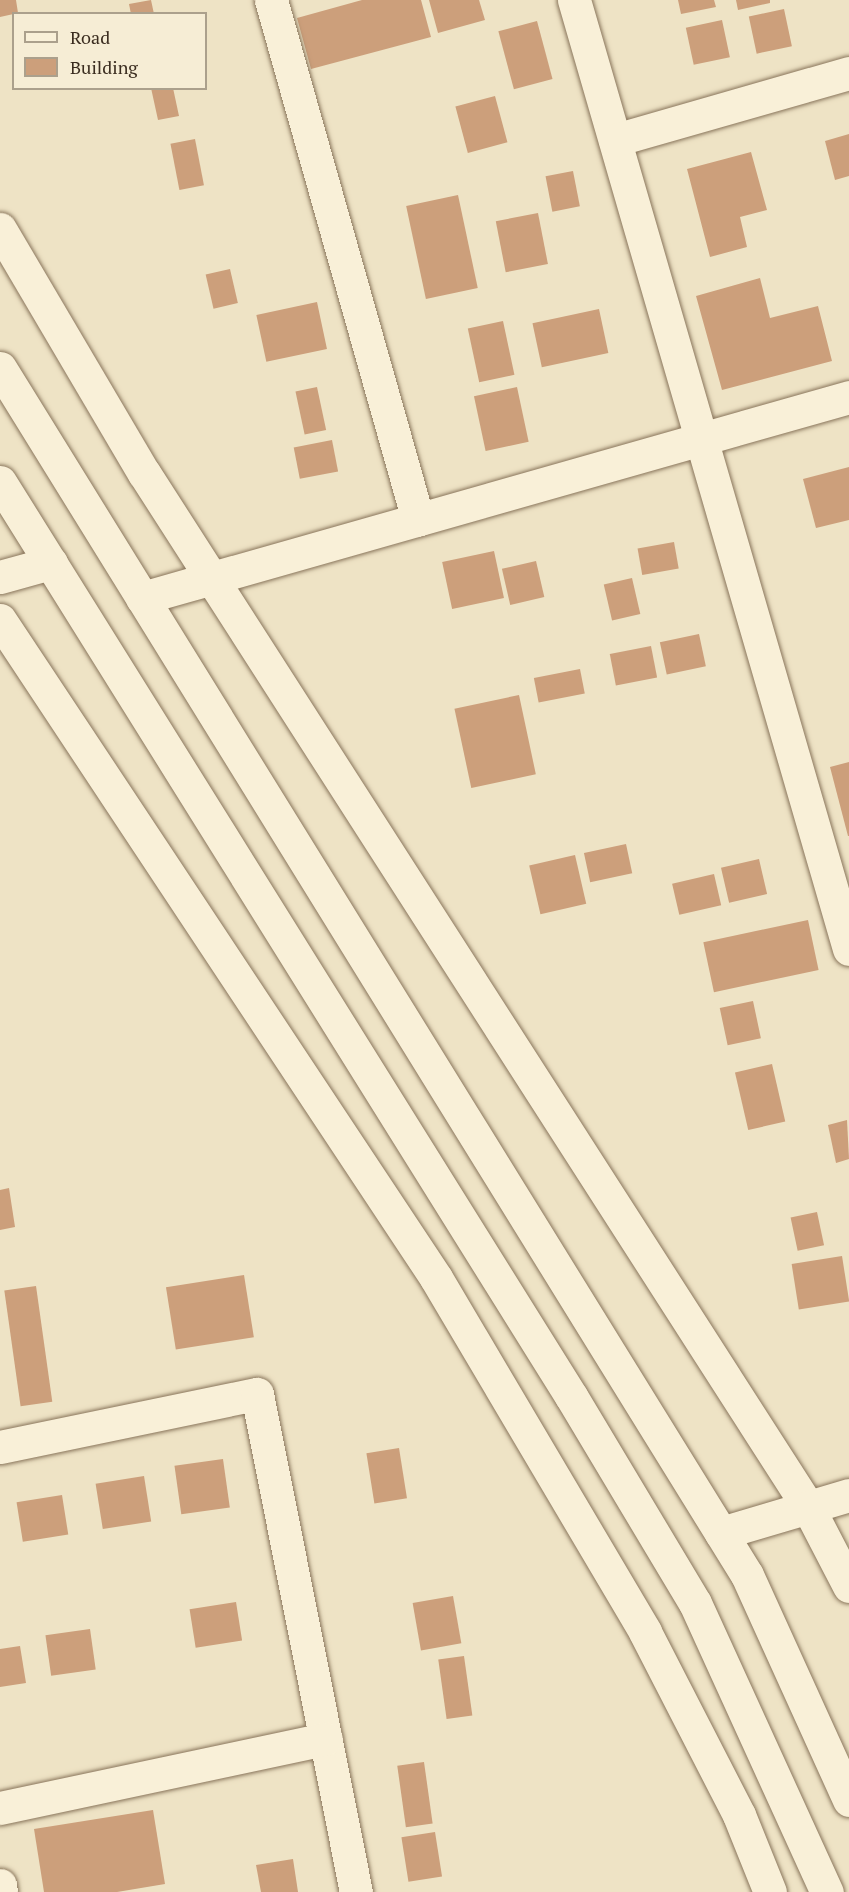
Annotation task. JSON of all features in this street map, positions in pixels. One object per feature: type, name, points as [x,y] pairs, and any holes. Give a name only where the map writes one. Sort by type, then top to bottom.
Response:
[{"type":"street","points":[[271,0],[417,520]]},
{"type":"street","points":[[574,0],[849,949]]},
{"type":"street","points":[[615,140],[849,73]]},
{"type":"street","points":[[0,229],[144,473],[808,1507],[849,1586]]},
{"type":"street","points":[[0,368],[747,1575],[849,1800]]},
{"type":"street","points":[[142,598],[849,397]]},
{"type":"street","points":[[0,482],[558,1375],[695,1603],[827,1892]]},
{"type":"street","points":[[0,577],[51,563]]},
{"type":"street","points":[[0,620],[436,1278],[645,1632],[739,1815],[770,1892]]},
{"type":"street","points":[[0,1447],[257,1394],[356,1892]]},
{"type":"street","points":[[721,1533],[849,1495]]},
{"type":"street","points":[[0,1808],[326,1739]]},
{"type":"street","points":[[0,1885],[1,1892]]},
{"type":"building","points":[[0,0],[16,0],[18,12],[0,17]]},
{"type":"building","points":[[151,0],[154,12],[131,12],[129,4]]},
{"type":"building","points":[[362,0],[421,0],[431,37],[311,69],[297,18]]},
{"type":"building","points":[[429,0],[479,0],[485,20],[438,33]]},
{"type":"building","points":[[678,0],[714,0],[716,7],[681,14]]},
{"type":"building","points":[[736,0],[770,0],[770,3],[738,10]]},
{"type":"building","points":[[784,9],[792,46],[757,54],[749,16]]},
{"type":"building","points":[[722,20],[730,57],[694,65],[686,28]]},
{"type":"building","points":[[537,21],[553,79],[514,89],[498,31]]},
{"type":"building","points":[[151,90],[173,90],[179,116],[158,120]]},
{"type":"building","points":[[495,96],[507,142],[468,153],[455,107]]},
{"type":"building","points":[[849,134],[849,176],[835,180],[825,141]]},
{"type":"building","points":[[195,139],[204,185],[179,190],[170,144]]},
{"type":"building","points":[[751,152],[767,210],[740,217],[747,247],[710,257],[687,169]]},
{"type":"building","points":[[573,171],[580,206],[552,212],[546,176]]},
{"type":"building","points":[[458,195],[478,288],[426,299],[406,206]]},
{"type":"building","points":[[538,213],[548,264],[506,272],[496,221]]},
{"type":"building","points":[[230,269],[238,303],[214,309],[206,275]]},
{"type":"building","points":[[760,278],[770,318],[818,306],[832,361],[722,390],[696,296]]},
{"type":"building","points":[[317,302],[327,349],[266,362],[256,315]]},
{"type":"building","points":[[599,309],[608,353],[542,367],[532,323]]},
{"type":"building","points":[[503,321],[514,375],[479,382],[468,328]]},
{"type":"building","points":[[317,387],[326,430],[305,435],[295,392]]},
{"type":"building","points":[[517,387],[529,442],[486,451],[474,396]]},
{"type":"building","points":[[332,440],[338,471],[300,479],[294,447]]},
{"type":"building","points":[[849,467],[849,520],[816,528],[803,479]]},
{"type":"building","points":[[674,542],[679,569],[642,575],[638,548]]},
{"type":"building","points":[[494,551],[504,598],[452,609],[442,562]]},
{"type":"building","points":[[536,561],[544,597],[510,605],[502,569]]},
{"type":"building","points":[[632,578],[640,614],[612,621],[604,585]]},
{"type":"building","points":[[699,634],[706,666],[667,675],[660,642]]},
{"type":"building","points":[[651,646],[657,677],[616,685],[610,654]]},
{"type":"building","points":[[580,669],[585,694],[539,703],[534,678]]},
{"type":"building","points":[[519,695],[536,774],[471,788],[454,709]]},
{"type":"building","points":[[849,762],[849,836],[848,836],[830,767]]},
{"type":"building","points":[[626,844],[632,873],[590,882],[584,853]]},
{"type":"building","points":[[575,855],[586,904],[540,914],[529,866]]},
{"type":"building","points":[[759,859],[767,894],[729,903],[721,868]]},
{"type":"building","points":[[714,874],[721,905],[679,915],[672,884]]},
{"type":"building","points":[[808,920],[819,970],[714,992],[703,942]]},
{"type":"building","points":[[753,1001],[761,1038],[728,1045],[720,1008]]},
{"type":"building","points":[[772,1064],[785,1121],[748,1130],[735,1073]]},
{"type":"building","points":[[847,1120],[849,1159],[836,1163],[828,1125]]},
{"type":"building","points":[[9,1188],[15,1227],[0,1230],[0,1190]]},
{"type":"building","points":[[817,1212],[824,1245],[798,1251],[791,1218]]},
{"type":"building","points":[[842,1256],[849,1301],[799,1309],[792,1264]]},
{"type":"building","points":[[244,1275],[254,1337],[176,1350],[166,1287]]},
{"type":"building","points":[[36,1286],[52,1402],[21,1406],[4,1290]]},
{"type":"building","points":[[399,1448],[407,1498],[374,1504],[366,1453]]},
{"type":"building","points":[[223,1459],[230,1508],[181,1514],[174,1466]]},
{"type":"building","points":[[144,1476],[151,1521],[103,1529],[96,1484]]},
{"type":"building","points":[[62,1495],[68,1535],[23,1542],[17,1502]]},
{"type":"building","points":[[453,1596],[461,1643],[421,1650],[413,1603]]},
{"type":"building","points":[[236,1602],[242,1641],[196,1648],[190,1609]]},
{"type":"building","points":[[90,1629],[96,1670],[51,1676],[45,1635]]},
{"type":"building","points":[[20,1646],[26,1683],[0,1687],[0,1649]]},
{"type":"building","points":[[464,1656],[472,1715],[447,1719],[438,1660]]},
{"type":"building","points":[[424,1762],[433,1823],[406,1827],[397,1766]]},
{"type":"building","points":[[153,1810],[165,1884],[117,1892],[44,1892],[34,1829]]},
{"type":"building","points":[[435,1832],[442,1876],[408,1882],[401,1837]]},
{"type":"building","points":[[293,1859],[298,1892],[261,1892],[256,1865]]}]
